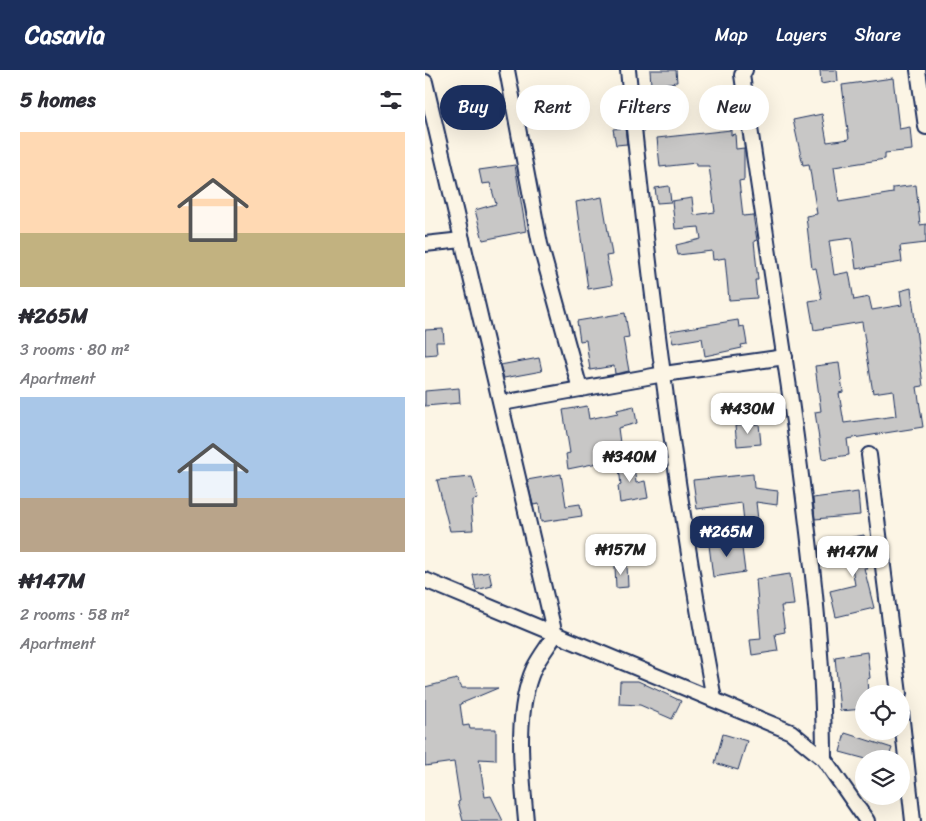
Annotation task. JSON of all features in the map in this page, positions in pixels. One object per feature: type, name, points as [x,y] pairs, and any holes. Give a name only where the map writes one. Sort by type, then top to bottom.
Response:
[{"type":"street","points":[[507,70],[540,244],[580,389]]},
{"type":"street","points":[[628,70],[643,228],[685,521],[714,699]]},
{"type":"street","points":[[745,70],[742,75],[785,357],[814,571],[824,689],[824,759]]},
{"type":"street","points":[[918,70],[926,127]]},
{"type":"street","points":[[425,82],[555,635],[534,668],[526,696],[520,740],[526,821]]},
{"type":"street","points":[[425,244],[462,240]]},
{"type":"street","points":[[502,403],[664,374],[785,357]]},
{"type":"street","points":[[869,455],[898,685]]},
{"type":"street","points":[[425,580],[791,732],[824,759],[867,821]]},
{"type":"street","points":[[904,740],[913,821]]},
{"type":"building","points":[[650,70],[676,70],[677,82],[651,85]]},
{"type":"building","points":[[820,70],[837,70],[838,81],[821,84]]},
{"type":"building","points":[[893,78],[899,129],[910,127],[912,150],[885,153],[885,159],[834,167],[839,202],[893,193],[893,188],[916,185],[920,225],[926,224],[926,243],[900,246],[902,262],[856,269],[852,238],[829,241],[834,275],[849,272],[854,300],[869,297],[872,310],[902,305],[900,291],[911,288],[923,386],[917,387],[923,427],[847,439],[849,455],[822,459],[815,412],[821,411],[815,366],[839,363],[843,392],[839,393],[844,423],[896,416],[893,390],[873,393],[862,322],[814,330],[809,301],[822,299],[816,268],[812,269],[806,216],[817,214],[809,164],[803,165],[793,120],[822,114],[827,142],[849,139],[842,85]]},
{"type":"building","points":[[613,130],[625,130],[627,144],[616,145]]},
{"type":"building","points":[[731,130],[731,135],[735,134],[736,149],[744,148],[744,180],[739,181],[743,216],[753,215],[757,240],[754,241],[758,280],[755,280],[757,298],[729,300],[725,258],[713,260],[712,251],[678,255],[676,245],[701,239],[699,227],[675,229],[672,201],[692,198],[694,215],[715,212],[709,166],[696,166],[696,163],[660,167],[657,138]]},
{"type":"building","points":[[515,165],[526,231],[483,240],[475,210],[496,204],[490,183],[482,184],[479,170]]},
{"type":"building","points":[[669,186],[671,202],[657,203],[655,188]]},
{"type":"building","points":[[602,197],[612,255],[606,256],[612,285],[588,289],[576,202]]},
{"type":"building","points":[[625,313],[629,337],[623,338],[629,371],[615,374],[614,366],[590,370],[586,340],[580,341],[577,321]]},
{"type":"building","points":[[738,320],[739,327],[744,326],[747,344],[741,345],[742,348],[705,356],[702,338],[673,343],[670,331]]},
{"type":"building","points":[[443,329],[444,342],[436,342],[437,354],[425,355],[425,330]]},
{"type":"building","points":[[539,358],[542,371],[504,378],[500,365]]},
{"type":"building","points":[[459,388],[460,403],[425,406],[425,391]]},
{"type":"building","points":[[587,406],[589,419],[618,413],[617,410],[634,406],[637,423],[618,428],[622,458],[568,469],[566,454],[570,453],[563,410]]},
{"type":"building","points":[[759,424],[761,444],[737,446],[735,426]]},
{"type":"building","points":[[633,458],[636,483],[645,481],[648,498],[620,503],[618,486],[621,485],[618,460]]},
{"type":"building","points":[[561,474],[566,506],[580,504],[582,516],[541,522],[539,504],[533,505],[527,480]]},
{"type":"building","points":[[753,474],[754,488],[778,491],[777,505],[756,502],[759,529],[745,531],[742,503],[697,509],[693,480]]},
{"type":"building","points":[[472,477],[478,499],[473,500],[473,506],[471,507],[473,530],[450,531],[437,480]]},
{"type":"building","points":[[858,492],[860,515],[815,519],[813,498]]},
{"type":"building","points":[[864,535],[868,553],[864,554],[867,568],[864,568],[874,608],[836,617],[830,591],[855,585],[850,556],[835,559],[832,541]]},
{"type":"building","points":[[741,540],[745,572],[713,577],[709,545]]},
{"type":"building","points":[[627,565],[628,587],[616,588],[615,566]]},
{"type":"building","points":[[489,572],[492,586],[476,590],[473,575]]},
{"type":"building","points":[[790,574],[794,605],[781,606],[785,632],[775,634],[778,651],[752,655],[750,640],[761,639],[756,579]]},
{"type":"building","points":[[867,652],[870,678],[867,679],[867,685],[855,685],[855,710],[840,711],[835,657]]},
{"type":"building","points":[[457,679],[462,688],[498,688],[460,704],[463,726],[469,725],[470,729],[496,729],[496,760],[479,759],[485,797],[491,796],[503,821],[463,821],[458,802],[460,801],[454,762],[425,766],[425,687]]},
{"type":"building","points":[[620,681],[638,681],[681,701],[672,719],[640,705],[619,704]]},
{"type":"building","points":[[845,733],[855,736],[855,740],[867,740],[892,748],[891,750],[855,750],[855,756],[840,752]]},
{"type":"building","points":[[723,734],[747,741],[738,770],[715,763]]}]
